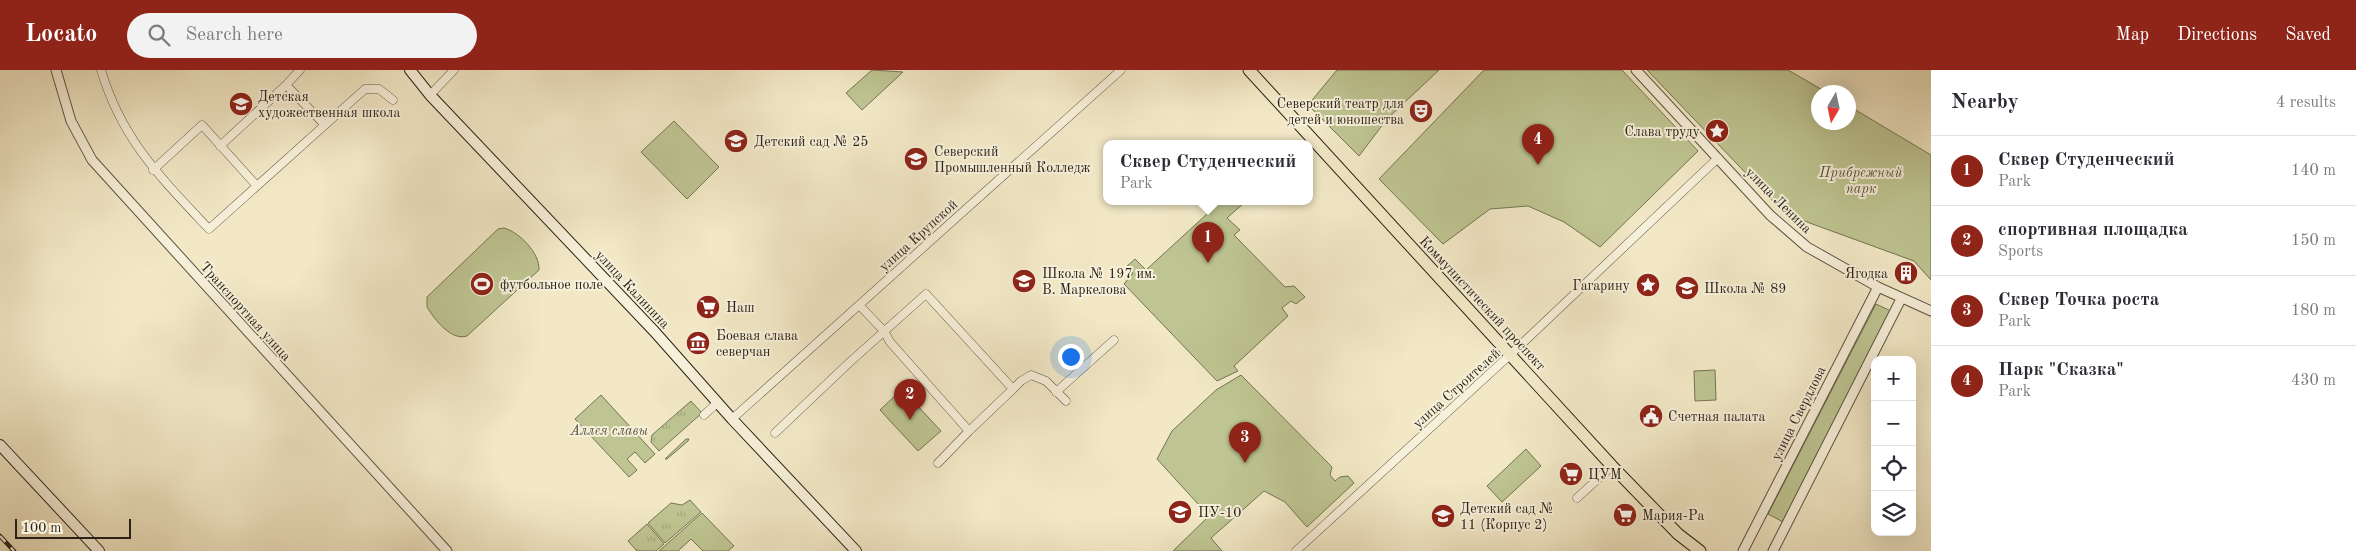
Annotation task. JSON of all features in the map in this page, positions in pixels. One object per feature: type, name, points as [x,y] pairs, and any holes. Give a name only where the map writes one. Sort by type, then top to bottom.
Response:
[{"type":"main road","name":"улица Калинина","points":[[410,70],[430,95],[654,331],[717,403],[856,551]]},
{"type":"main road","name":"Коммунистический проспект","points":[[1249,70],[1311,140]]},
{"type":"main road","name":"Коммунистический проспект","points":[[1313,142],[1511,354],[1612,466],[1678,534],[1700,551]]},
{"type":"main road","points":[[0,445],[98,551]]},
{"type":"street","name":"Транспортная улица","points":[[56,70],[71,122],[92,160],[447,551]]},
{"type":"street","points":[[101,70],[107,88],[132,141],[154,170],[209,230],[365,89],[379,89],[393,100]]},
{"type":"street","points":[[220,146],[300,70]]},
{"type":"street","points":[[430,95],[454,70]]},
{"type":"street","name":"улица Крупской","points":[[732,419],[1121,70]]},
{"type":"street","name":"улица Ленина","points":[[1636,70],[1770,215],[1806,246],[1901,299],[1931,311]]},
{"type":"street","points":[[286,85],[325,126]]},
{"type":"street","points":[[154,170],[202,126],[257,186]]},
{"type":"street","name":"улица Строителей","points":[[1296,551],[1511,354],[1718,158]]},
{"type":"street","name":"улица Свердлова","points":[[1743,551],[1878,287]]},
{"type":"street","points":[[775,433],[926,294],[1013,389]]},
{"type":"street","points":[[1773,551],[1901,299]]},
{"type":"street","points":[[859,304],[969,431]]},
{"type":"street","points":[[1056,392],[1114,340]]},
{"type":"street","points":[[938,463],[1021,381],[1031,375],[1040,377],[1066,401]]},
{"type":"street","points":[[704,415],[717,403]]},
{"type":"street","points":[[1577,498],[1612,466]]},
{"type":"green space","points":[[872,70],[903,72],[862,110],[846,93]]},
{"type":"green space","points":[[1337,70],[1439,70],[1387,119],[1359,156],[1308,105]]},
{"type":"green space","points":[[1484,70],[1622,70],[1698,151],[1600,247],[1564,222],[1528,206],[1490,209],[1443,244],[1379,179]]},
{"type":"green space","name":"Прибрежный парк","points":[[1647,70],[1788,70],[1814,85],[1811,85],[1811,130],[1856,130],[1856,110],[1931,155],[1931,280],[1914,261],[1785,214]]},
{"type":"green space","points":[[674,121],[719,167],[687,199],[641,152]]},
{"type":"green space","points":[[1217,205],[1242,205],[1227,218],[1240,230],[1234,235],[1285,287],[1294,286],[1305,297],[1296,304],[1291,301],[1282,308],[1288,316],[1234,366],[1238,371],[1217,381],[1124,284],[1133,273],[1126,267],[1135,259],[1146,270]]},
{"type":"green space","name":"футбольное поле","points":[[504,228],[516,234],[528,244],[536,257],[539,270],[467,336],[455,335],[434,318],[427,307],[427,297],[498,229]]},
{"type":"green space","points":[[1876,304],[1891,311],[1783,522],[1768,514]]},
{"type":"green space","points":[[1715,370],[1716,400],[1695,401],[1694,371]]},
{"type":"green space","points":[[1241,375],[1332,467],[1330,475],[1335,481],[1340,477],[1348,476],[1354,483],[1307,527],[1285,502],[1264,491],[1211,538],[1222,551],[1173,551],[1209,516],[1157,459],[1172,431],[1216,390]]},
{"type":"green space","points":[[902,389],[941,431],[918,451],[880,410]]},
{"type":"green space","name":"Аллея славы","points":[[601,395],[655,454],[645,463],[635,452],[627,459],[637,470],[629,477],[575,419]]},
{"type":"green space","points":[[691,401],[702,413],[659,451],[651,442],[652,435]]},
{"type":"green space","points":[[686,439],[689,439],[665,459]]},
{"type":"green space","points":[[1526,449],[1541,466],[1502,502],[1487,486]]},
{"type":"green space","points":[[690,500],[701,512],[665,543],[648,523],[671,503],[682,505]]},
{"type":"green space","points":[[702,513],[734,546],[728,551],[703,551],[691,539],[678,551],[659,551]]},
{"type":"green space","points":[[647,524],[664,544],[656,551],[637,551],[628,541]]},
{"type":"railway","points":[[0,536],[14,551]]},
{"type":"place","name":"Детская художественная школа","points":[[241,104]]},
{"type":"place","name":"Северский театр для детей и юношества","points":[[1421,111]]},
{"type":"place","name":"Слава труду","points":[[1717,131]]},
{"type":"place","name":"Детский сад № 25","points":[[736,141]]},
{"type":"place","name":"Северский Промышленный Колледж","points":[[916,159]]},
{"type":"place","name":"Парк \"Сказка\"","points":[[1538,165]]},
{"type":"place","name":"Сквер Студенческий","points":[[1208,263]]},
{"type":"place","name":"Ягодка","points":[[1906,273]]},
{"type":"place","name":"Школа № 197 им. В. Маркелова","points":[[1024,281]]},
{"type":"place","name":"футбольное поле","points":[[482,284]]},
{"type":"place","name":"Гагарину","points":[[1648,285]]},
{"type":"place","name":"Школа № 89","points":[[1687,288]]},
{"type":"place","name":"Наш","points":[[708,307]]},
{"type":"place","name":"Боевая слава северчан","points":[[698,343]]},
{"type":"place","name":"Счетная палата","points":[[1651,416]]},
{"type":"place","name":"спортивная площадка","points":[[910,420]]},
{"type":"place","name":"Сквер Точка роста","points":[[1245,463]]},
{"type":"place","name":"ЦУМ","points":[[1571,474]]},
{"type":"place","name":"ПУ-10","points":[[1180,512]]},
{"type":"place","name":"Мария-Ра","points":[[1625,515]]},
{"type":"place","name":"Детский сад № 11 (Корпус 2)","points":[[1443,516]]}]
